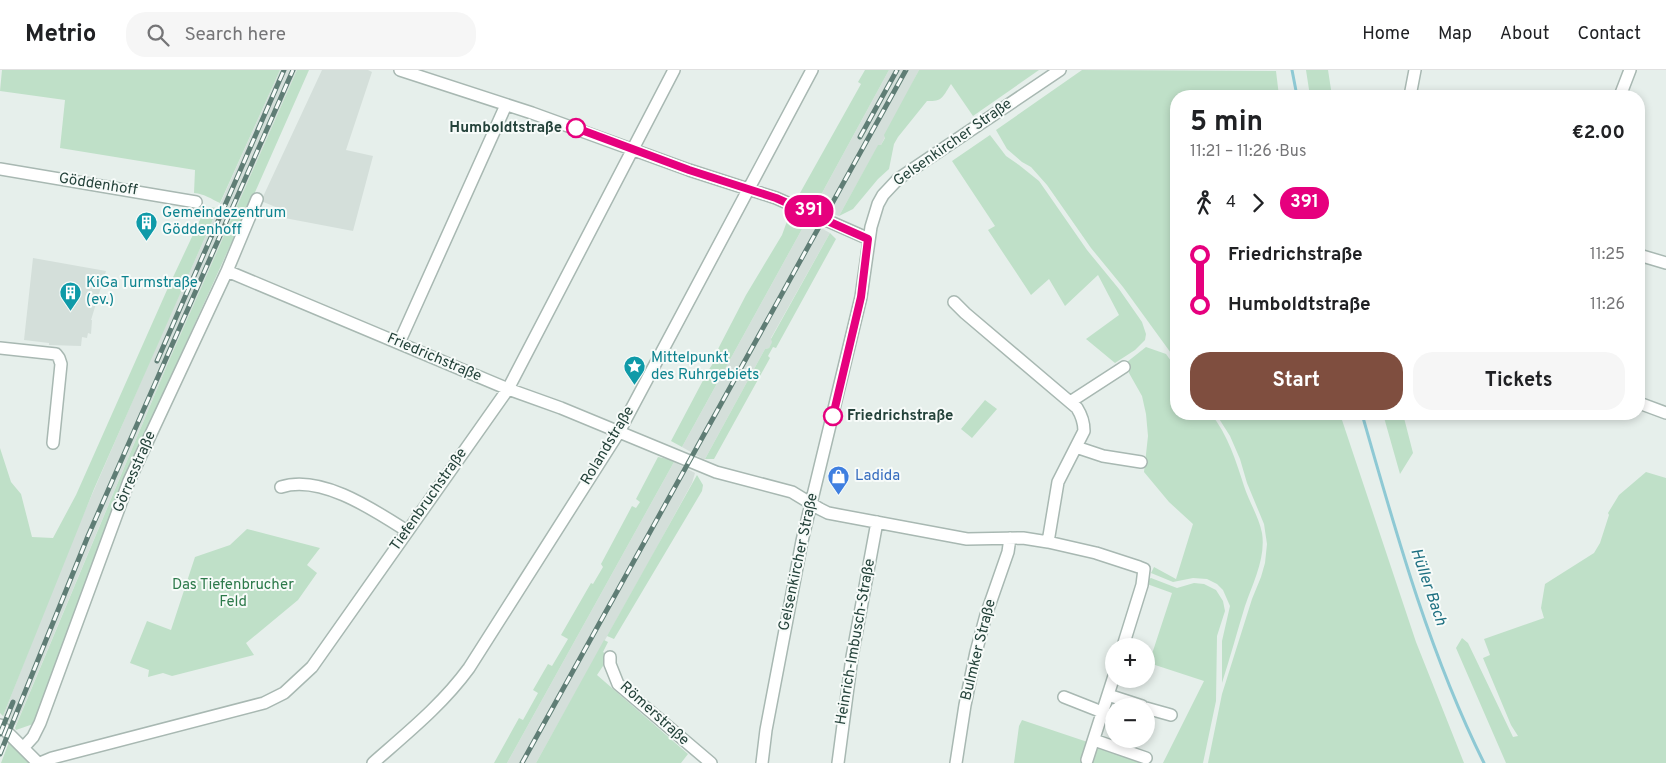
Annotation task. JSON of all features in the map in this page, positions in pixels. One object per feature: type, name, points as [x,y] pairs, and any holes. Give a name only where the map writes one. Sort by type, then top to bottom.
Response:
[{"type":"street","points":[[400,70],[532,112],[689,170],[803,208],[835,225],[868,239]]},
{"type":"street","name":"Tiefenbruchstraße","points":[[39,763],[52,758],[257,706],[273,700],[284,693],[312,667],[508,389],[674,70]]},
{"type":"street","name":"Rolandstraße","points":[[373,763],[441,703],[469,668],[618,432],[812,70]]},
{"type":"street","name":"Gelsenkircher Straße","points":[[762,763],[771,705],[810,504],[861,297],[868,239],[878,204],[883,195],[898,179],[1060,70]]},
{"type":"street","points":[[1411,90],[1415,70]]},
{"type":"street","points":[[1622,90],[1630,70]]},
{"type":"street","points":[[399,343],[506,105]]},
{"type":"street","name":"Göddenhoff","points":[[0,169],[196,202]]},
{"type":"street","name":"Görresstraße","points":[[24,748],[33,737],[40,723],[129,480],[257,199]]},
{"type":"street","points":[[1645,257],[1666,263]]},
{"type":"street","name":"Friedrichstraße","points":[[226,270],[508,389],[716,472],[792,492],[810,504]]},
{"type":"street","points":[[954,302],[1077,408],[1084,422],[1084,431],[1058,482],[1048,542]]},
{"type":"street","points":[[0,348],[56,354],[60,358],[53,443]]},
{"type":"street","points":[[1070,402],[1124,367]]},
{"type":"street","points":[[1645,405],[1666,413]]},
{"type":"street","points":[[1076,447],[1103,456],[1141,462]]},
{"type":"street","points":[[281,487],[298,483],[326,489],[369,506],[407,531]]},
{"type":"street","points":[[810,504],[828,513],[967,539],[1024,538],[1048,542],[1096,553],[1144,569],[1142,585],[1125,638]]},
{"type":"street","name":"Heinrich-Imbusch-Straße","points":[[838,763],[852,657],[877,522]]},
{"type":"street","name":"Bulmker Straße","points":[[956,763],[976,652],[986,615],[1008,552],[1010,538]]},
{"type":"street","name":"Römerstraße","points":[[610,657],[610,664],[618,684],[711,763]]},
{"type":"street","points":[[1087,760],[1110,688]]},
{"type":"street","points":[[1108,695],[1117,698]]},
{"type":"street","points":[[1064,697],[1102,712]]},
{"type":"street","points":[[1155,711],[1171,715]]},
{"type":"street","points":[[0,725],[39,763]]},
{"type":"street","points":[[1094,740],[1146,758]]},
{"type":"shaded area","points":[[280,70],[297,70],[168,363],[16,725],[8,722],[9,719],[3,716],[71,543]]},
{"type":"shaded area","points":[[322,70],[368,70],[372,72],[346,150],[373,156],[353,231],[274,216],[278,208],[261,201]]},
{"type":"shaded area","points":[[889,70],[919,70],[881,145],[878,146],[839,216],[836,215],[816,204]]},
{"type":"shaded area","points":[[807,220],[830,233],[771,338],[773,341],[769,348],[765,349],[705,459],[703,459],[682,447]]},
{"type":"shaded area","points":[[33,258],[106,271],[91,320],[91,334],[88,333],[87,338],[82,337],[81,346],[49,345],[49,343],[24,340]]},
{"type":"shaded area","points":[[674,462],[695,473],[692,483],[651,558],[536,763],[507,763]]},
{"type":"green space","points":[[2,70],[280,70],[220,203],[194,193],[195,170],[60,148],[65,100],[0,91]]},
{"type":"green space","points":[[297,70],[309,70],[248,208],[242,207],[240,212],[244,215],[124,480],[36,723],[16,730],[15,728],[168,363]]},
{"type":"green space","points":[[865,70],[889,70],[816,204],[800,193],[861,84],[858,82]]},
{"type":"green space","points":[[919,70],[1039,70],[973,116],[951,84],[940,99],[927,101],[894,144],[889,169],[853,209],[839,216],[878,145],[881,145],[885,138],[884,135]]},
{"type":"green space","points":[[1082,70],[1276,71],[1278,90],[1170,90],[1170,352],[1123,287],[1091,248],[1047,185],[1031,167],[1007,149],[996,130]]},
{"type":"green space","points":[[1306,70],[1328,70],[1331,90],[1309,90]]},
{"type":"green space","points":[[990,135],[1006,156],[1039,181],[1087,250],[1119,289],[1142,322],[1146,334],[1145,340],[1135,350],[1115,363],[1086,339],[1119,315],[1098,275],[1065,306],[1049,279],[1031,295],[988,230],[995,226],[952,161]]},
{"type":"green space","points":[[206,207],[218,208],[94,489],[3,716],[0,713],[0,448],[11,482],[21,494],[32,537],[53,538],[76,495]]},
{"type":"green space","points":[[790,213],[807,220],[682,447],[671,441],[719,354],[718,349],[746,295],[782,235]]},
{"type":"green space","points":[[830,233],[836,239],[776,348],[773,347],[768,356],[770,358],[714,459],[705,459],[765,349],[769,348],[772,342],[771,339]]},
{"type":"green space","points":[[1146,347],[1166,354],[1170,360],[1170,420],[1216,420],[1231,449],[1246,492],[1259,521],[1263,542],[1260,561],[1222,683],[1222,641],[1230,606],[1223,590],[1217,584],[1207,579],[1193,578],[1173,582],[1151,573],[1154,567],[1176,579],[1193,524],[1169,502],[1144,472],[1148,436],[1146,414],[1142,396],[1129,373],[1127,362]]},
{"type":"green space","points":[[985,400],[997,409],[972,438],[961,429]]},
{"type":"green space","points":[[1220,420],[1342,420],[1416,642],[1464,763],[1208,763],[1222,694],[1252,599],[1261,577],[1267,544],[1264,524],[1230,436]]},
{"type":"green space","points":[[1385,420],[1405,420],[1413,453],[1400,474]]},
{"type":"green space","points":[[658,457],[674,462],[507,763],[494,763],[519,718],[523,720],[538,693],[533,690],[548,664],[552,666],[568,639],[561,635],[591,583],[593,584],[603,567],[601,564],[632,506],[636,508],[640,502],[636,499]]},
{"type":"green space","points":[[1646,472],[1666,478],[1666,763],[1506,763],[1456,648],[1462,638],[1468,643],[1513,737],[1518,736],[1511,725],[1483,658],[1490,655],[1484,639],[1544,618],[1541,608],[1545,584],[1594,553],[1600,543],[1608,513],[1619,495]]},
{"type":"green space","points":[[697,475],[703,485],[702,491],[614,639],[607,636]]},
{"type":"green space","name":"Das Tiefenbrucher Feld","points":[[247,529],[320,548],[307,565],[317,573],[298,600],[246,643],[254,655],[172,676],[163,673],[148,677],[149,670],[130,663],[147,621],[171,630],[195,557],[230,545]]},
{"type":"green space","points":[[1151,578],[1177,588],[1194,583],[1204,584],[1216,590],[1223,601],[1225,611],[1217,636],[1216,701],[1203,763],[1163,763],[1204,681],[1155,665],[1155,645],[1172,593],[1147,584]]},
{"type":"green space","points":[[604,640],[608,642],[603,652],[606,654],[605,663],[597,675],[688,754],[681,763],[536,763]]},
{"type":"green space","points":[[1022,720],[1150,763],[1014,763],[1019,726]]},
{"type":"green space","points":[[9,742],[30,763],[1,763]]},
{"type":"waterway","name":"Hüller Bach","points":[[1292,70],[1296,90]]},
{"type":"waterway","name":"Hüller Bach","points":[[1364,420],[1401,547],[1430,635],[1464,721],[1484,763]]},
{"type":"railway","points":[[157,361],[284,70]]},
{"type":"railway","points":[[0,754],[88,536],[293,70]]},
{"type":"railway","points":[[860,137],[897,70]]},
{"type":"railway","points":[[522,763],[906,70]]},
{"type":"railway","points":[[0,734],[13,702]]},
{"type":"bus line","name":"391","points":[[576,128],[689,170],[803,208],[835,225],[868,239],[861,297],[833,416]]},
{"type":"place","name":"Humboldtstraße","points":[[576,128]]},
{"type":"place","name":"Gemeindezentrum Göddenhoff","points":[[146,241]]},
{"type":"place","name":"KiGa Turmstraße (ev.)","points":[[70,311]]},
{"type":"place","name":"Mittelpunkt des Ruhrgebiets","points":[[635,386]]},
{"type":"place","name":"Friedrichstraße","points":[[833,416]]},
{"type":"place","name":"Ladida","points":[[839,495]]}]
